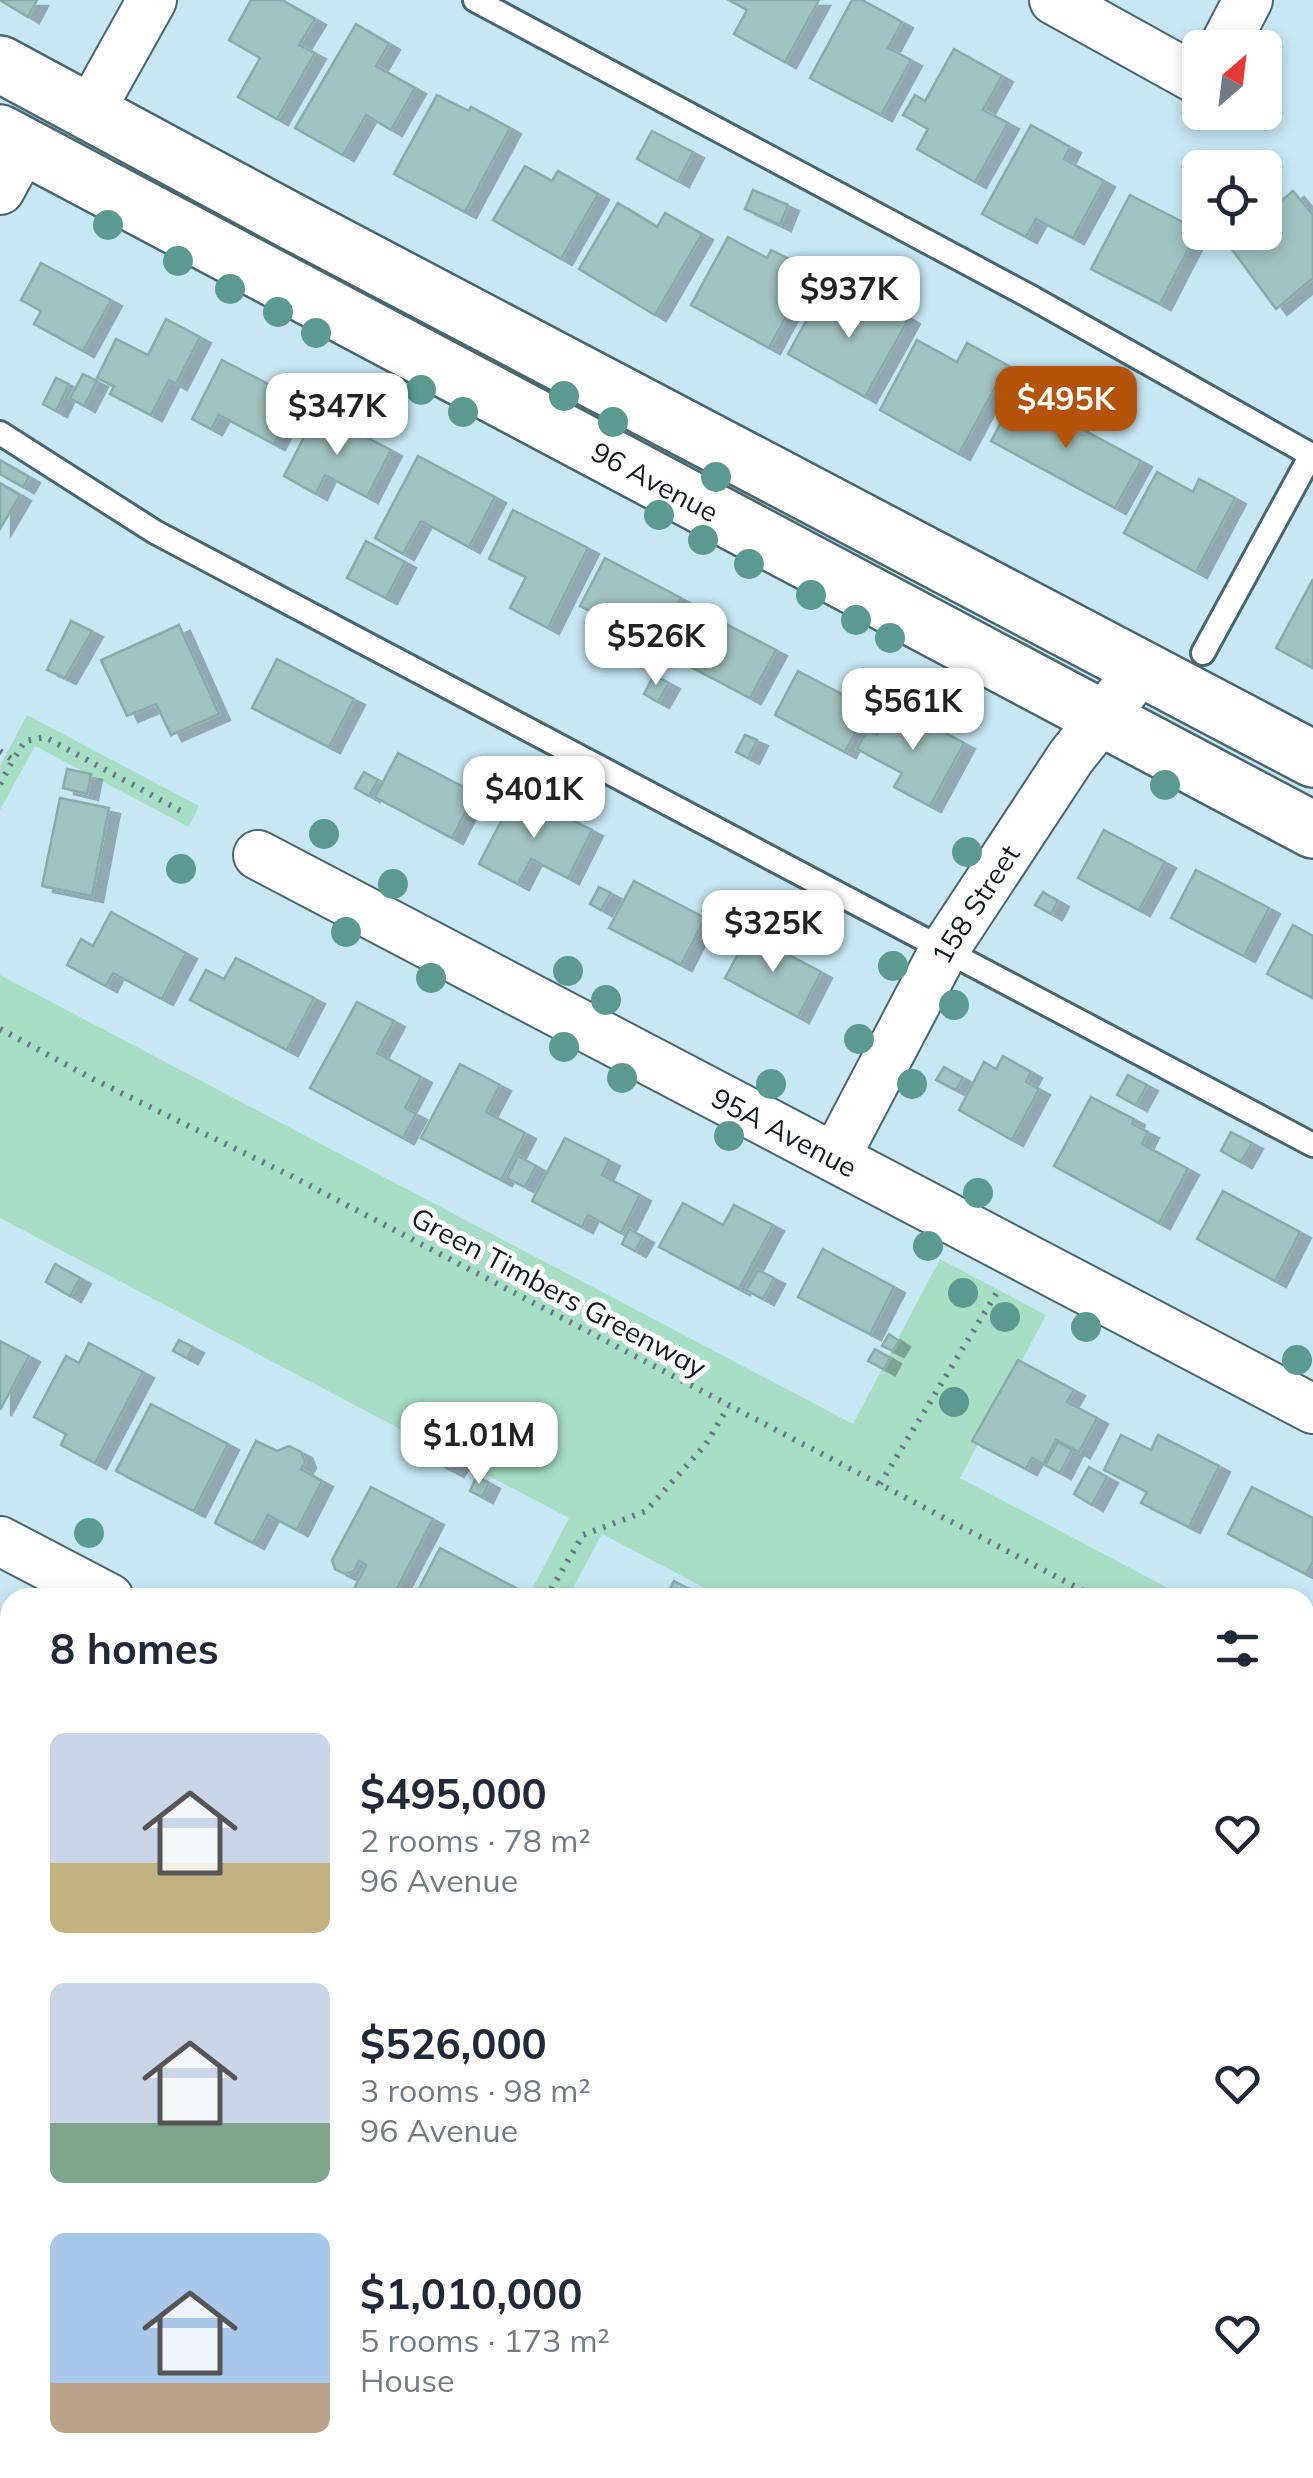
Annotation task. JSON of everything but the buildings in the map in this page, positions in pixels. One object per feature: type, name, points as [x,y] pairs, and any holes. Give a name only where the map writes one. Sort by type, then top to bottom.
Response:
[{"type":"main road","points":[[0,64],[1313,759]]},
{"type":"main road","points":[[8,156],[53,135],[82,140],[246,226],[354,253]]},
{"type":"main road","name":"96 Avenue","points":[[8,156],[1313,830]]},
{"type":"street","points":[[90,112],[152,0]]},
{"type":"street","points":[[1054,0],[1182,71]]},
{"type":"street","points":[[1232,30],[1248,0]]},
{"type":"street","name":"158 Street","points":[[836,1156],[944,950],[1100,717],[1141,668]]},
{"type":"street","name":"95A Avenue","points":[[258,855],[1313,1408]]},
{"type":"street","points":[[0,1541],[89,1588]]},
{"type":"lane","points":[[476,0],[1029,296],[1312,456],[1203,654]]},
{"type":"lane","points":[[0,434],[155,532],[1313,1146]]},
{"type":"path","points":[[0,784],[26,741],[45,736],[181,811]]},
{"type":"path","points":[[0,751],[13,760]]},
{"type":"path","name":"Green Timbers Greenway","points":[[0,1029],[297,1179],[1077,1588]]},
{"type":"path","points":[[880,1484],[1004,1279]]},
{"type":"path","points":[[552,1588],[583,1534],[646,1511],[706,1444],[728,1407]]},
{"type":"green space","points":[[27,715],[199,806],[189,827],[35,746],[0,810],[0,766]]},
{"type":"green space","points":[[0,975],[853,1424],[940,1259],[1046,1315],[960,1478],[1168,1588],[705,1588],[602,1534],[573,1588],[533,1588],[569,1518],[0,1218]]}]
